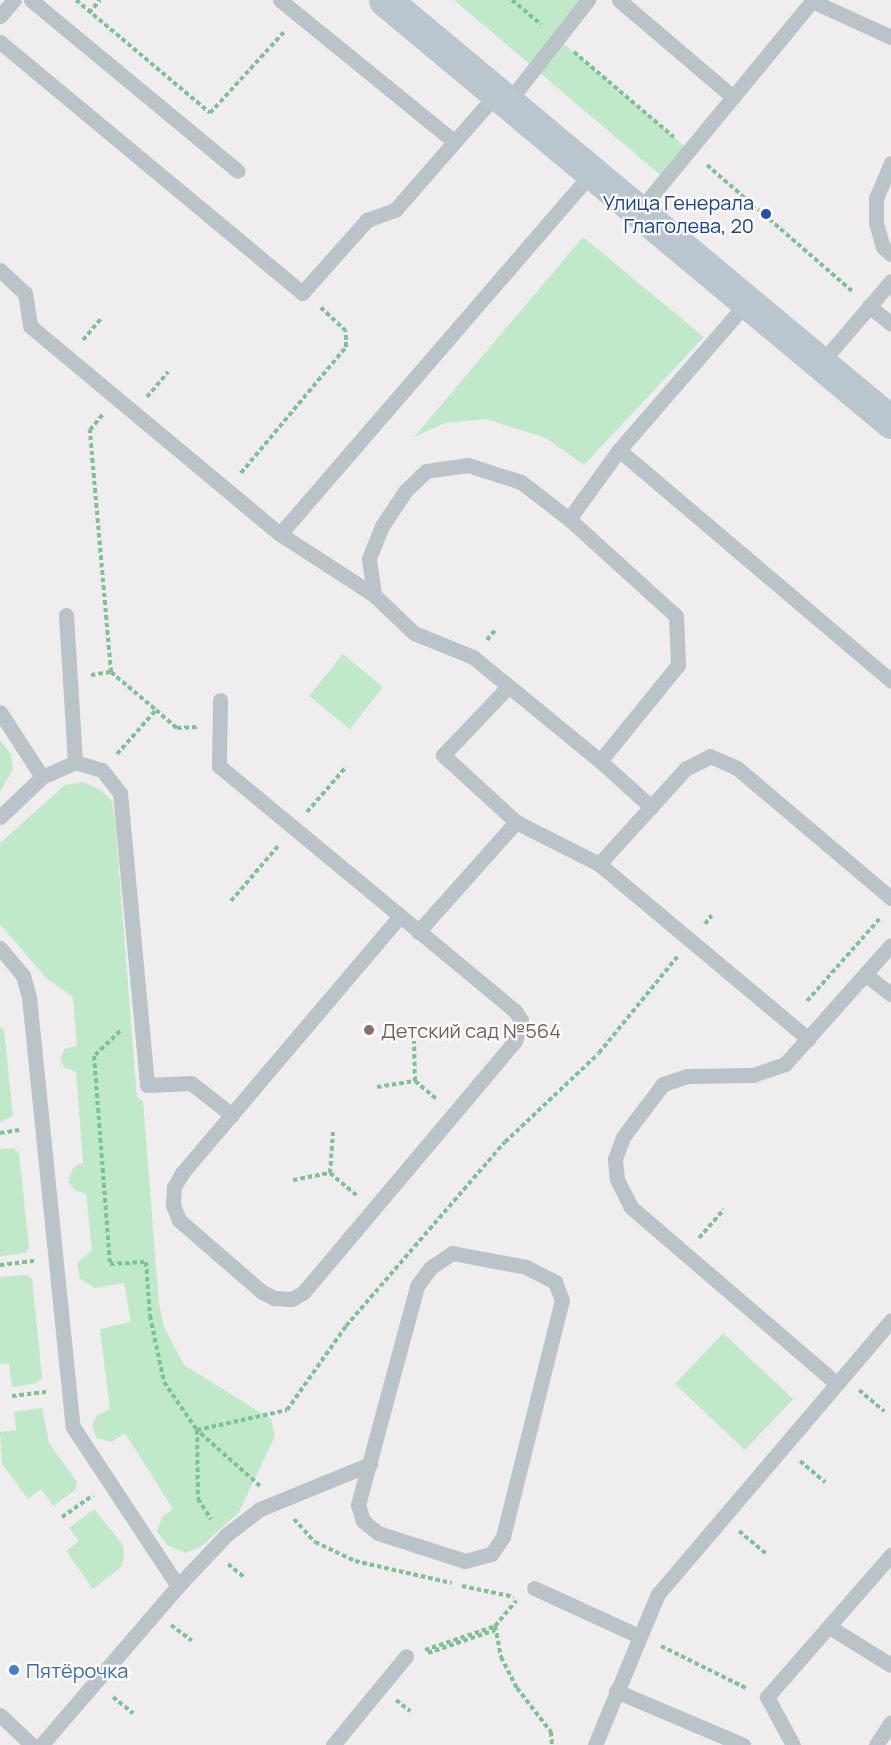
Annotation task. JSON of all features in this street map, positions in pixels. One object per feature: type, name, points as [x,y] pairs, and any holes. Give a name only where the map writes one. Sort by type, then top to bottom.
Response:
[{"type":"street","points":[[386,0],[891,422]]},
{"type":"lane","points":[[0,16],[14,0]]},
{"type":"lane","points":[[31,0],[238,171]]},
{"type":"lane","points":[[280,0],[454,142]]},
{"type":"lane","points":[[0,42],[302,293],[367,220],[395,210],[454,142],[502,98],[588,0]]},
{"type":"lane","points":[[619,0],[733,96]]},
{"type":"lane","points":[[639,211],[812,1],[891,37]]},
{"type":"lane","points":[[891,164],[876,198],[876,223],[884,247],[891,254]]},
{"type":"lane","points":[[280,534],[592,172]]},
{"type":"lane","points":[[0,270],[25,293],[30,326],[280,534],[374,595],[414,633],[473,657],[600,761],[651,807]]},
{"type":"lane","points":[[821,363],[891,281]]},
{"type":"lane","points":[[569,519],[619,450],[747,302]]},
{"type":"lane","points":[[869,306],[891,324]]},
{"type":"lane","points":[[619,450],[891,681]]},
{"type":"lane","points":[[374,595],[369,558],[382,526],[406,490],[426,471],[468,465],[521,482],[569,519],[676,616],[678,664],[600,761]]},
{"type":"lane","points":[[66,615],[75,762]]},
{"type":"lane","points":[[508,687],[443,755],[516,822],[599,864],[808,1039]]},
{"type":"lane","points":[[220,700],[219,766],[400,916],[521,1020],[515,1041],[304,1292],[292,1299],[262,1292],[179,1220],[173,1205],[174,1187],[182,1173],[400,916]]},
{"type":"lane","points":[[0,712],[42,777]]},
{"type":"lane","points":[[599,864],[697,761],[710,756],[724,760],[891,898]]},
{"type":"lane","points":[[0,817],[42,777],[75,762],[102,770],[120,793],[147,1085],[191,1083],[232,1115]]},
{"type":"lane","points":[[418,932],[516,822]]},
{"type":"lane","points":[[839,1380],[631,1207],[617,1179],[615,1159],[623,1137],[663,1084],[688,1076],[753,1075],[785,1064],[891,945]]},
{"type":"lane","points":[[0,948],[23,975],[29,997],[72,1427],[178,1586]]},
{"type":"lane","points":[[865,974],[891,994]]},
{"type":"lane","points":[[453,1253],[526,1267],[555,1282],[562,1300],[503,1537],[491,1554],[465,1561],[378,1533],[363,1521],[358,1505],[369,1464],[417,1286],[430,1268],[453,1253]]},
{"type":"lane","points":[[595,1745],[658,1594],[891,1320]]},
{"type":"lane","points":[[41,1745],[178,1586],[226,1535],[260,1509],[369,1464]]},
{"type":"lane","points":[[793,1745],[767,1697],[831,1628],[891,1555]]},
{"type":"lane","points":[[534,1588],[639,1636]]},
{"type":"lane","points":[[831,1628],[891,1665]]},
{"type":"lane","points":[[333,1745],[405,1659]]},
{"type":"lane","points":[[616,1691],[743,1745]]},
{"type":"lane","points":[[0,1715],[32,1745]]},
{"type":"lane","points":[[876,1745],[891,1722]]},
{"type":"path","points":[[76,0],[210,113],[286,30]]},
{"type":"path","points":[[512,0],[869,306]]},
{"type":"path","points":[[226,489],[346,347],[348,339],[340,324],[302,293]]},
{"type":"path","points":[[68,356],[102,317]]},
{"type":"path","points":[[134,411],[168,372]]},
{"type":"path","points":[[118,398],[90,430],[111,672],[177,728],[219,725]]},
{"type":"path","points":[[70,678],[111,672]]},
{"type":"path","points":[[102,770],[156,710]]},
{"type":"path","points":[[788,1023],[884,913]]},
{"type":"path","points":[[197,1430],[287,1410],[346,1326],[505,1142],[599,1053],[691,941]]},
{"type":"path","points":[[140,1010],[94,1056],[110,1264],[146,1262],[150,1316],[164,1382],[197,1430],[278,1502]]},
{"type":"path","points":[[414,1041],[416,1081],[453,1113]]},
{"type":"path","points":[[376,1087],[416,1081]]},
{"type":"path","points":[[330,1173],[333,1132]]},
{"type":"path","points":[[330,1173],[373,1211]]},
{"type":"path","points":[[293,1180],[330,1173]]},
{"type":"path","points":[[686,1254],[724,1209]]},
{"type":"path","points":[[0,1265],[55,1258]]},
{"type":"path","points":[[839,1380],[884,1411]]},
{"type":"path","points":[[12,1396],[67,1390]]},
{"type":"path","points":[[197,1430],[198,1499],[207,1516],[226,1535]]},
{"type":"path","points":[[782,1446],[825,1482]]},
{"type":"path","points":[[62,1517],[108,1484]]},
{"type":"path","points":[[722,1517],[766,1554]]},
{"type":"path","points":[[405,1659],[495,1628],[519,1598]]},
{"type":"path","points":[[495,1628],[501,1657],[517,1688],[551,1732],[552,1745]]},
{"type":"path","points":[[639,1636],[767,1697]]},
{"type":"green space","points":[[454,0],[588,0],[557,38],[689,150],[665,179]]},
{"type":"green space","points":[[583,237],[704,337],[584,465],[546,438],[486,419],[445,423],[414,437]]},
{"type":"green space","points":[[343,654],[383,687],[350,729],[309,696]]},
{"type":"green space","points":[[0,740],[11,755],[13,769],[0,792]]},
{"type":"green space","points":[[83,782],[101,790],[112,801],[115,820],[137,1098],[143,1101],[159,1303],[164,1327],[184,1365],[271,1419],[275,1436],[239,1512],[203,1545],[186,1553],[167,1545],[157,1531],[162,1517],[173,1509],[125,1433],[111,1442],[97,1438],[92,1426],[96,1416],[110,1409],[100,1329],[131,1322],[124,1283],[95,1288],[80,1279],[77,1263],[92,1250],[86,1194],[75,1190],[68,1182],[73,1168],[83,1162],[76,1072],[65,1068],[60,1059],[64,1049],[77,1046],[73,997],[46,978],[0,924],[0,843],[65,785]]},
{"type":"green space","points":[[0,1027],[4,1030],[13,1116],[0,1122]]},
{"type":"green space","points":[[13,1148],[19,1153],[29,1247],[26,1253],[0,1256],[0,1149]]},
{"type":"green space","points":[[27,1275],[32,1279],[42,1377],[38,1383],[12,1387],[9,1363],[0,1364],[0,1277]]},
{"type":"green space","points":[[723,1333],[793,1399],[745,1450],[675,1384]]},
{"type":"green space","points":[[42,1408],[49,1443],[77,1482],[75,1490],[53,1506],[41,1489],[28,1499],[2,1464],[0,1432],[16,1430],[14,1412]]},
{"type":"green space","points":[[94,1509],[123,1545],[124,1557],[121,1567],[93,1589],[66,1551],[79,1541],[69,1528]]},
{"type":"place","name":"Улица Генерала Глаголева, 20","points":[[766,214]]},
{"type":"place","name":"Детский сад №564","points":[[369,1030]]},
{"type":"place","name":"Пятёрочка","points":[[14,1670]]}]
